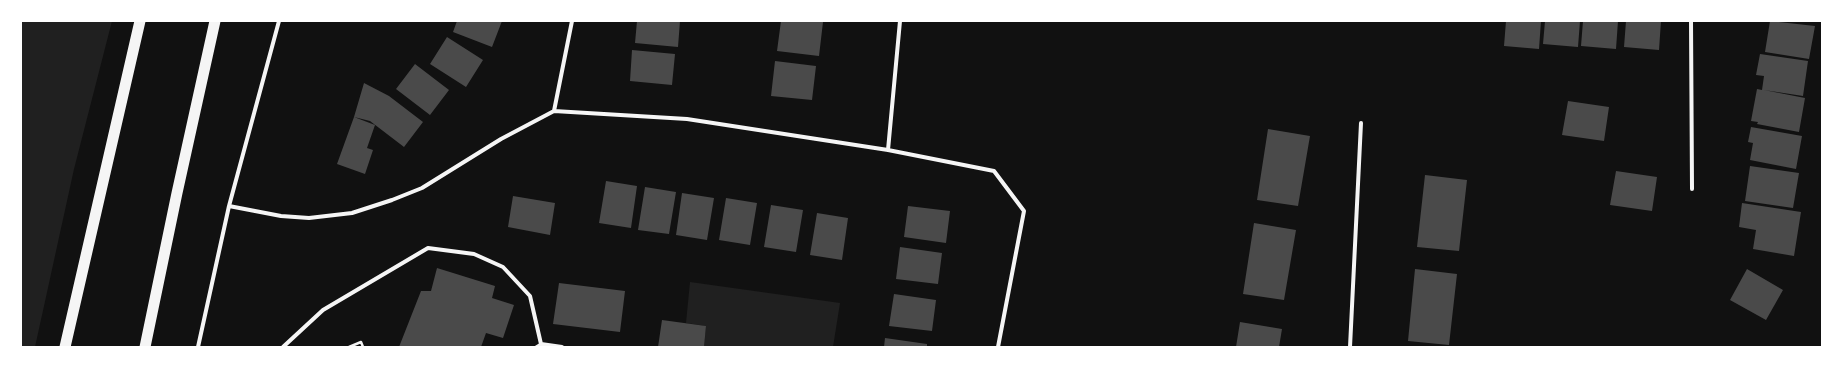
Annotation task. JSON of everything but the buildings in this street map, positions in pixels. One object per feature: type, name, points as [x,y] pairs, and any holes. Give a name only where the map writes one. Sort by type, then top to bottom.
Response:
[{"type":"highway","points":[[65,347],[140,21]]},
{"type":"highway","points":[[145,347],[178,186],[215,21]]},
{"type":"street","points":[[199,347],[228,206],[279,21]]},
{"type":"street","points":[[554,111],[572,21]]},
{"type":"street","points":[[888,150],[900,21]]},
{"type":"street","points":[[1691,21],[1692,189]]},
{"type":"street","points":[[228,206],[281,216],[309,218],[352,213],[392,200],[422,188],[501,139],[554,111],[687,119],[888,150],[994,171],[1024,211],[998,347]]},
{"type":"street","points":[[1350,347],[1361,123]]},
{"type":"street","points":[[283,347],[323,310],[428,248],[474,254],[503,267],[530,296],[541,344],[562,347]]},
{"type":"lane","points":[[536,347],[541,344]]},
{"type":"path","points":[[349,347],[360,342],[363,347]]},
{"type":"shaded area","points":[[21,21],[112,21],[74,169],[35,347],[21,347]]},
{"type":"shaded area","points":[[690,282],[840,303],[833,347],[704,347],[706,326],[686,323]]}]
